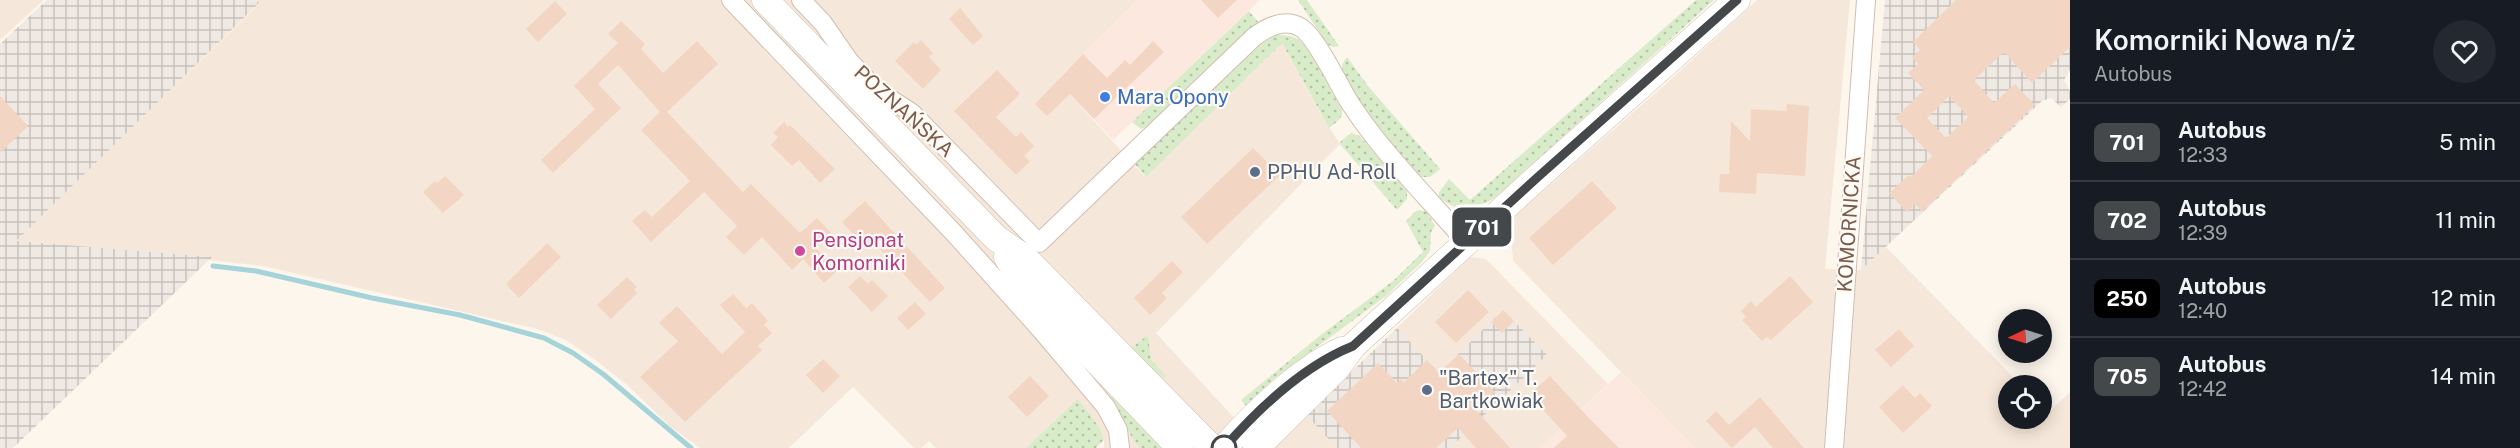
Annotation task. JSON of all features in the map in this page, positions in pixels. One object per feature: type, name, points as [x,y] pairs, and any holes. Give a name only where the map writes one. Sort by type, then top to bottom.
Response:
[{"type":"main road","name":"POZNAŃSKA","points":[[765,0],[996,238],[1025,258],[1212,448]]},
{"type":"main road","points":[[1256,448],[1337,368],[1353,346],[1737,0]]},
{"type":"main road","name":"POZNAŃSKA","points":[[996,238],[1017,273],[1058,321],[1180,448]]},
{"type":"main road","points":[[1224,448],[1255,416],[1295,381],[1328,357],[1353,346]]},
{"type":"street","points":[[731,0],[945,223],[1042,331],[1106,407],[1118,430],[1120,448]]},
{"type":"street","name":"POZNAŃSKA","points":[[801,0],[823,22],[850,62],[883,95],[912,113],[1039,243],[1254,37],[1263,29],[1281,23],[1298,25],[1310,35],[1349,102],[1378,143],[1466,242]]},
{"type":"street","name":"KOMORNICKA","points":[[1834,448],[1866,0]]},
{"type":"shaded area","points":[[0,0],[44,0],[0,40]]},
{"type":"shaded area","points":[[47,0],[256,0],[259,3],[16,241],[212,257],[13,448],[0,448],[0,44]]},
{"type":"shaded area","points":[[256,0],[1138,0],[1057,80],[1145,177],[1282,43],[1320,113],[1340,144],[1156,333],[1262,448],[1104,448],[1104,440],[1078,400],[1026,448],[936,448],[929,441],[921,448],[914,448],[853,387],[789,448],[700,448],[671,427],[626,384],[594,359],[566,340],[537,329],[263,266],[209,260],[211,258],[15,241],[259,4]]},
{"type":"shaded area","points":[[1138,0],[1260,0],[1113,140],[1057,80]]},
{"type":"shaded area","points":[[1757,0],[1850,0],[1825,269],[1861,270],[1886,247],[2011,375],[1998,375],[1998,429],[2052,429],[2052,409],[2070,392],[2070,448],[1695,448],[1513,261],[1510,220],[1668,82]]},
{"type":"shaded area","points":[[1885,0],[2070,0],[2070,70],[2064,80],[2070,91],[2070,99],[2061,107],[2051,98],[2042,101],[1861,270]]},
{"type":"shaded area","points":[[1470,257],[1486,259],[1608,384],[1540,448],[1450,448],[1546,355],[1503,310],[1439,373],[1397,328]]},
{"type":"shaded area","name":"\"Bartex\" T. Bartkowiak","points":[[1503,310],[1547,355],[1450,448],[1337,448],[1306,415],[1397,328],[1439,373]]},
{"type":"shaded area","points":[[1621,372],[1695,448],[1540,448]]},
{"type":"shaded area","points":[[1306,415],[1337,448],[1275,448]]},
{"type":"green space","points":[[1298,0],[1307,0],[1339,46],[1333,47],[1327,44]]},
{"type":"green space","points":[[1696,0],[1714,0],[1497,196],[1481,205],[1462,205],[1458,209],[1439,198],[1439,192],[1449,179],[1470,200]]},
{"type":"green space","points":[[1249,11],[1258,22],[1148,126],[1141,129],[1132,122]]},
{"type":"green space","points":[[1276,35],[1296,38],[1310,53],[1342,110],[1338,120],[1329,128],[1282,43],[1146,177],[1134,163],[1256,47]]},
{"type":"green space","points":[[1347,57],[1368,86],[1440,169],[1430,177],[1420,177],[1352,93],[1342,70]]},
{"type":"green space","points":[[1351,133],[1360,136],[1407,191],[1407,199],[1397,210],[1339,143]]},
{"type":"green space","points":[[1417,210],[1426,211],[1435,226],[1431,232],[1430,251],[1422,262],[1386,296],[1275,378],[1246,406],[1241,400],[1322,334],[1393,281],[1423,252],[1406,221]]},
{"type":"green space","points":[[1148,335],[1151,360],[1166,376],[1164,378],[1127,351]]},
{"type":"green space","points":[[1113,395],[1165,448],[1140,448],[1110,399]]},
{"type":"green space","points":[[1078,399],[1099,427],[1104,440],[1096,448],[1026,448]]},
{"type":"building","points":[[1201,0],[1237,0],[1218,18]]},
{"type":"building","points":[[1956,0],[2070,0],[2070,47],[2032,83],[2004,52],[1974,80],[1994,103],[2015,84],[2035,105],[1922,212],[1915,204],[1907,212],[1889,193],[1909,175],[1911,177],[1932,156],[1895,118],[1924,90],[1908,73],[1918,64],[1912,57],[1920,50],[1913,42]],"holes":[[[1949,96],[1968,117],[1946,138],[1927,118]]]},
{"type":"building","points":[[555,1],[567,14],[538,42],[526,29]]},
{"type":"building","points":[[960,8],[983,36],[973,45],[949,19]]},
{"type":"building","points":[[621,21],[645,44],[641,49],[663,73],[697,41],[718,64],[667,112],[743,192],[751,184],[800,233],[817,218],[831,233],[815,247],[837,271],[824,283],[803,259],[792,270],[762,237],[744,255],[726,237],[737,226],[704,192],[651,242],[632,221],[645,210],[652,217],[690,181],[641,130],[660,112],[618,65],[598,84],[621,108],[553,173],[541,160],[595,109],[574,86],[618,43],[608,34]]},
{"type":"building","points":[[921,40],[933,53],[929,57],[941,70],[923,89],[895,61],[914,42],[916,45]]},
{"type":"building","points":[[1153,41],[1164,52],[1094,119],[1070,94],[1047,116],[1035,104],[1083,54],[1107,78],[1125,60],[1130,65]]},
{"type":"building","points":[[997,70],[1020,94],[996,117],[1016,137],[1021,132],[1034,146],[1024,156],[1030,161],[1016,175],[954,111]]},
{"type":"building","points":[[0,96],[28,126],[0,153]]},
{"type":"building","points":[[1787,104],[1809,106],[1805,176],[1757,173],[1756,194],[1719,192],[1720,174],[1729,174],[1731,121],[1750,141],[1751,109],[1786,111]]},
{"type":"building","points":[[784,122],[788,127],[790,125],[835,169],[820,183],[799,160],[792,166],[771,145],[778,137],[773,133]]},
{"type":"building","points":[[1253,148],[1280,175],[1207,244],[1181,217]]},
{"type":"building","points":[[445,176],[464,195],[443,213],[423,192],[435,181],[437,183]]},
{"type":"building","points":[[1592,181],[1617,208],[1553,265],[1529,238]]},
{"type":"building","points":[[865,201],[945,288],[930,302],[874,243],[865,247],[842,222]]},
{"type":"building","points":[[547,243],[561,257],[519,298],[506,284]]},
{"type":"building","points":[[1172,261],[1183,272],[1162,293],[1167,298],[1150,315],[1134,298]]},
{"type":"building","points":[[860,276],[868,284],[872,280],[888,296],[872,312],[848,287]]},
{"type":"building","points":[[1790,276],[1813,302],[1771,340],[1767,337],[1762,341],[1742,320],[1746,317],[1741,311],[1751,301],[1756,307]]},
{"type":"building","points":[[627,277],[637,287],[634,290],[637,293],[611,319],[597,305]]},
{"type":"building","points":[[1468,290],[1489,312],[1456,343],[1435,322]]},
{"type":"building","points":[[733,294],[746,308],[752,303],[768,321],[764,325],[772,333],[758,346],[762,350],[685,422],[640,377],[678,341],[659,323],[677,306],[722,354],[745,332],[720,305]]},
{"type":"building","points":[[915,302],[926,314],[908,330],[897,318]]},
{"type":"building","points":[[1503,310],[1514,321],[1502,333],[1491,322]]},
{"type":"building","points":[[1899,329],[1914,346],[1891,367],[1875,350]]},
{"type":"building","points":[[1459,354],[1495,392],[1476,410],[1510,448],[1476,448],[1458,428],[1436,448],[1361,448],[1327,411],[1378,363],[1397,383],[1401,379],[1404,382],[1427,360],[1439,373]]},
{"type":"building","points":[[823,359],[840,376],[823,393],[806,375]]},
{"type":"building","points":[[1030,376],[1049,396],[1027,417],[1008,397]]},
{"type":"building","points":[[1550,376],[1619,448],[1554,448],[1567,436],[1536,402],[1539,399],[1532,392]]},
{"type":"building","points":[[1903,385],[1915,398],[1920,393],[1932,406],[1903,433],[1879,407]]},
{"type":"building","points":[[1760,397],[1804,448],[1773,448],[1755,427],[1732,448],[1706,421],[1716,411],[1729,425]]},
{"type":"waterway","points":[[213,266],[256,271],[372,298],[460,315],[544,338],[573,353],[603,374],[691,448]]},
{"type":"bus line","name":"701","points":[[1224,448],[1255,416],[1295,381],[1318,363],[1353,346],[1737,0]]},
{"type":"place","name":"Mara Opony","points":[[1105,97]]},
{"type":"place","name":"PPHU Ad-Roll","points":[[1255,172]]},
{"type":"place","name":"Pensjonat Komorniki","points":[[800,251]]},
{"type":"place","name":"\"Bartex\" T. Bartkowiak","points":[[1427,390]]}]
